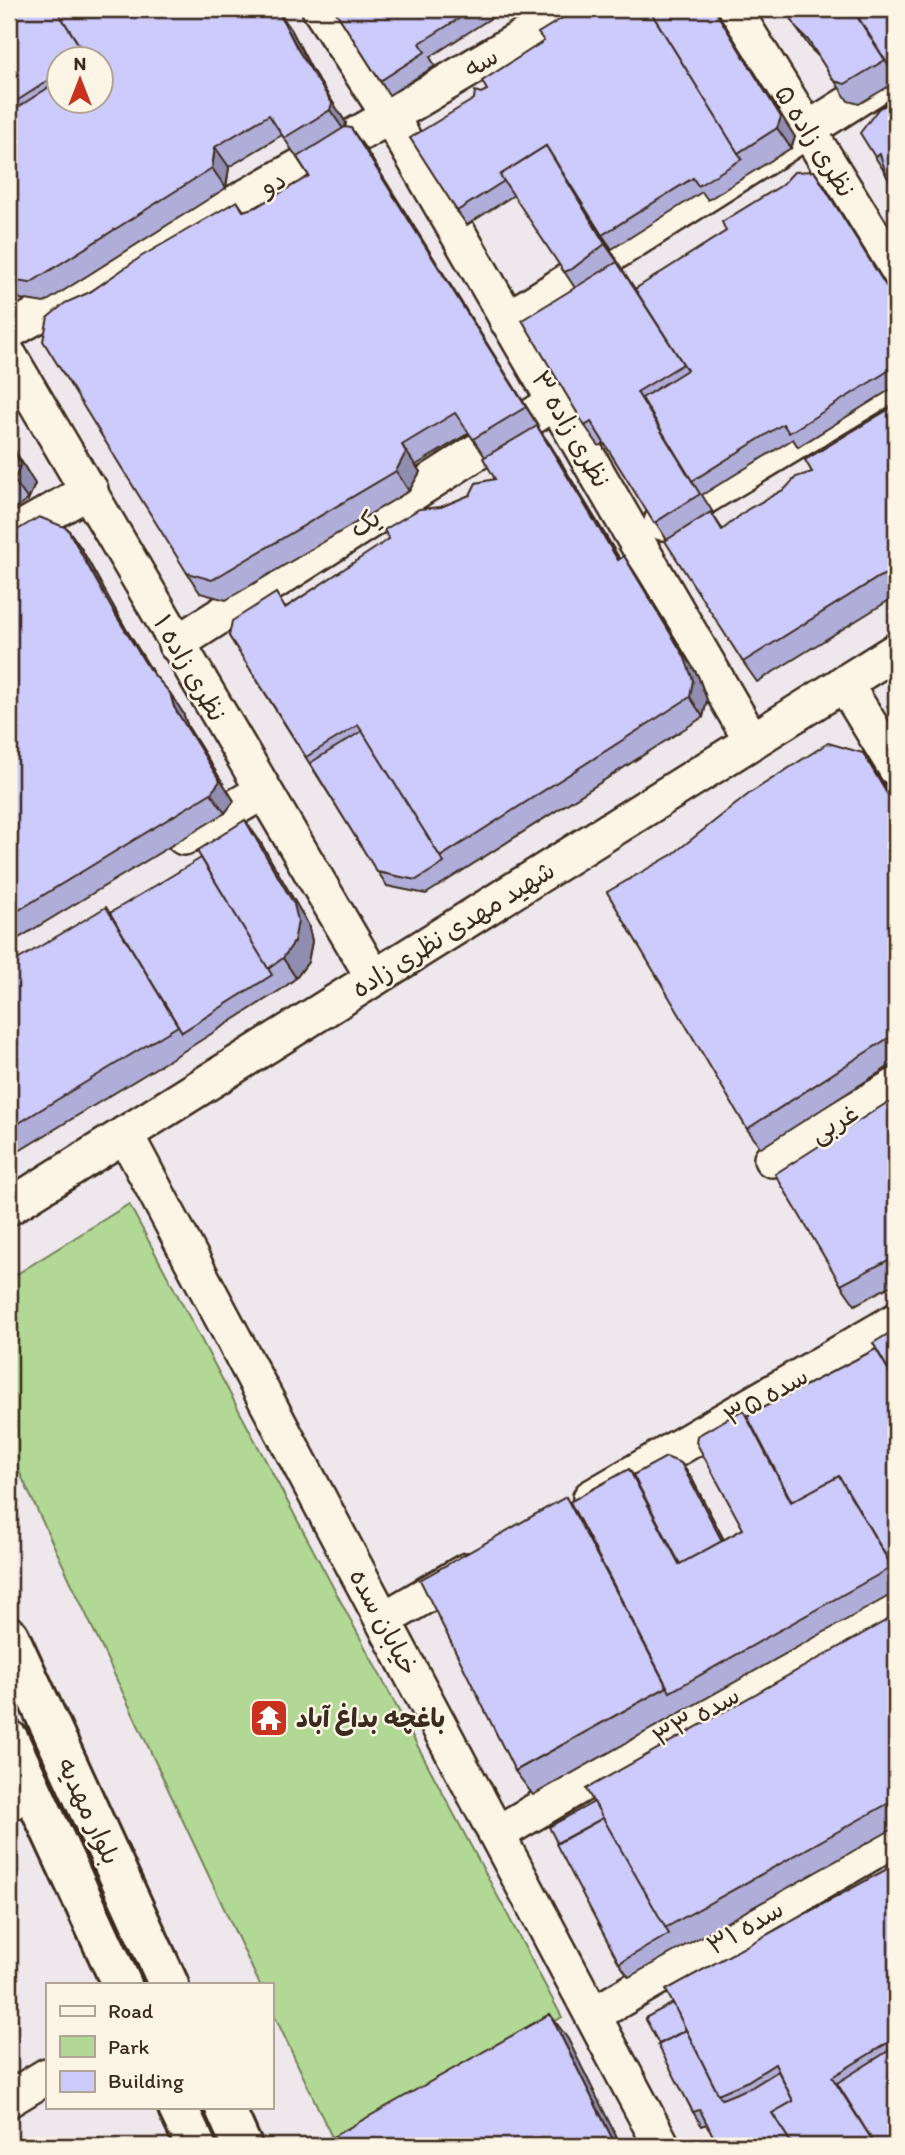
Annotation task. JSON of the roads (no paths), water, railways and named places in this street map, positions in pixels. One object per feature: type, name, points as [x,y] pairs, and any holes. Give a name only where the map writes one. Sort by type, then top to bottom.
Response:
[{"type":"main road","name":"بلوار مهدیه","points":[[9,1636],[168,1983]]},
{"type":"main road","name":"بلوار مهدیه","points":[[9,1740],[20,1796],[121,1983]]},
{"type":"main road","points":[[179,2110],[196,2146]]},
{"type":"main road","points":[[226,2110],[242,2146]]},
{"type":"street","name":"نظری زاده ۳","points":[[320,9],[390,116],[752,741]]},
{"type":"street","name":"سه","points":[[390,116],[571,9]]},
{"type":"street","name":"نظری زاده ۵","points":[[733,9],[810,130],[896,274]]},
{"type":"street","points":[[508,320],[896,74]]},
{"type":"street","name":"دو","points":[[9,331],[390,116]]},
{"type":"street","name":"نظری زاده ۱","points":[[9,356],[90,490],[262,792],[374,978]]},
{"type":"street","points":[[634,538],[896,381]]},
{"type":"street","name":"یک","points":[[176,644],[555,402]]},
{"type":"street","points":[[9,536],[90,490]]},
{"type":"street","name":"شهید مهدی نظری زاده","points":[[9,1207],[896,651]]},
{"type":"street","points":[[844,683],[896,768]]},
{"type":"street","points":[[153,855],[262,792]]},
{"type":"street","name":"غربی","points":[[772,1159],[896,1086]]},
{"type":"street","name":"خیابان سده","points":[[125,1134],[662,2146]]},
{"type":"street","name":"سده ۳۵","points":[[562,1516],[896,1321]]},
{"type":"street","points":[[383,1620],[490,1557]]},
{"type":"street","name":"سده ۳۳","points":[[497,1834],[896,1599]]},
{"type":"street","name":"سده ۳۱","points":[[593,2015],[896,1838]]},
{"type":"street","points":[[9,2099],[46,2077]]},
{"type":"place","name":"باغچه بداغ آباد","points":[[269,1718]]}]
